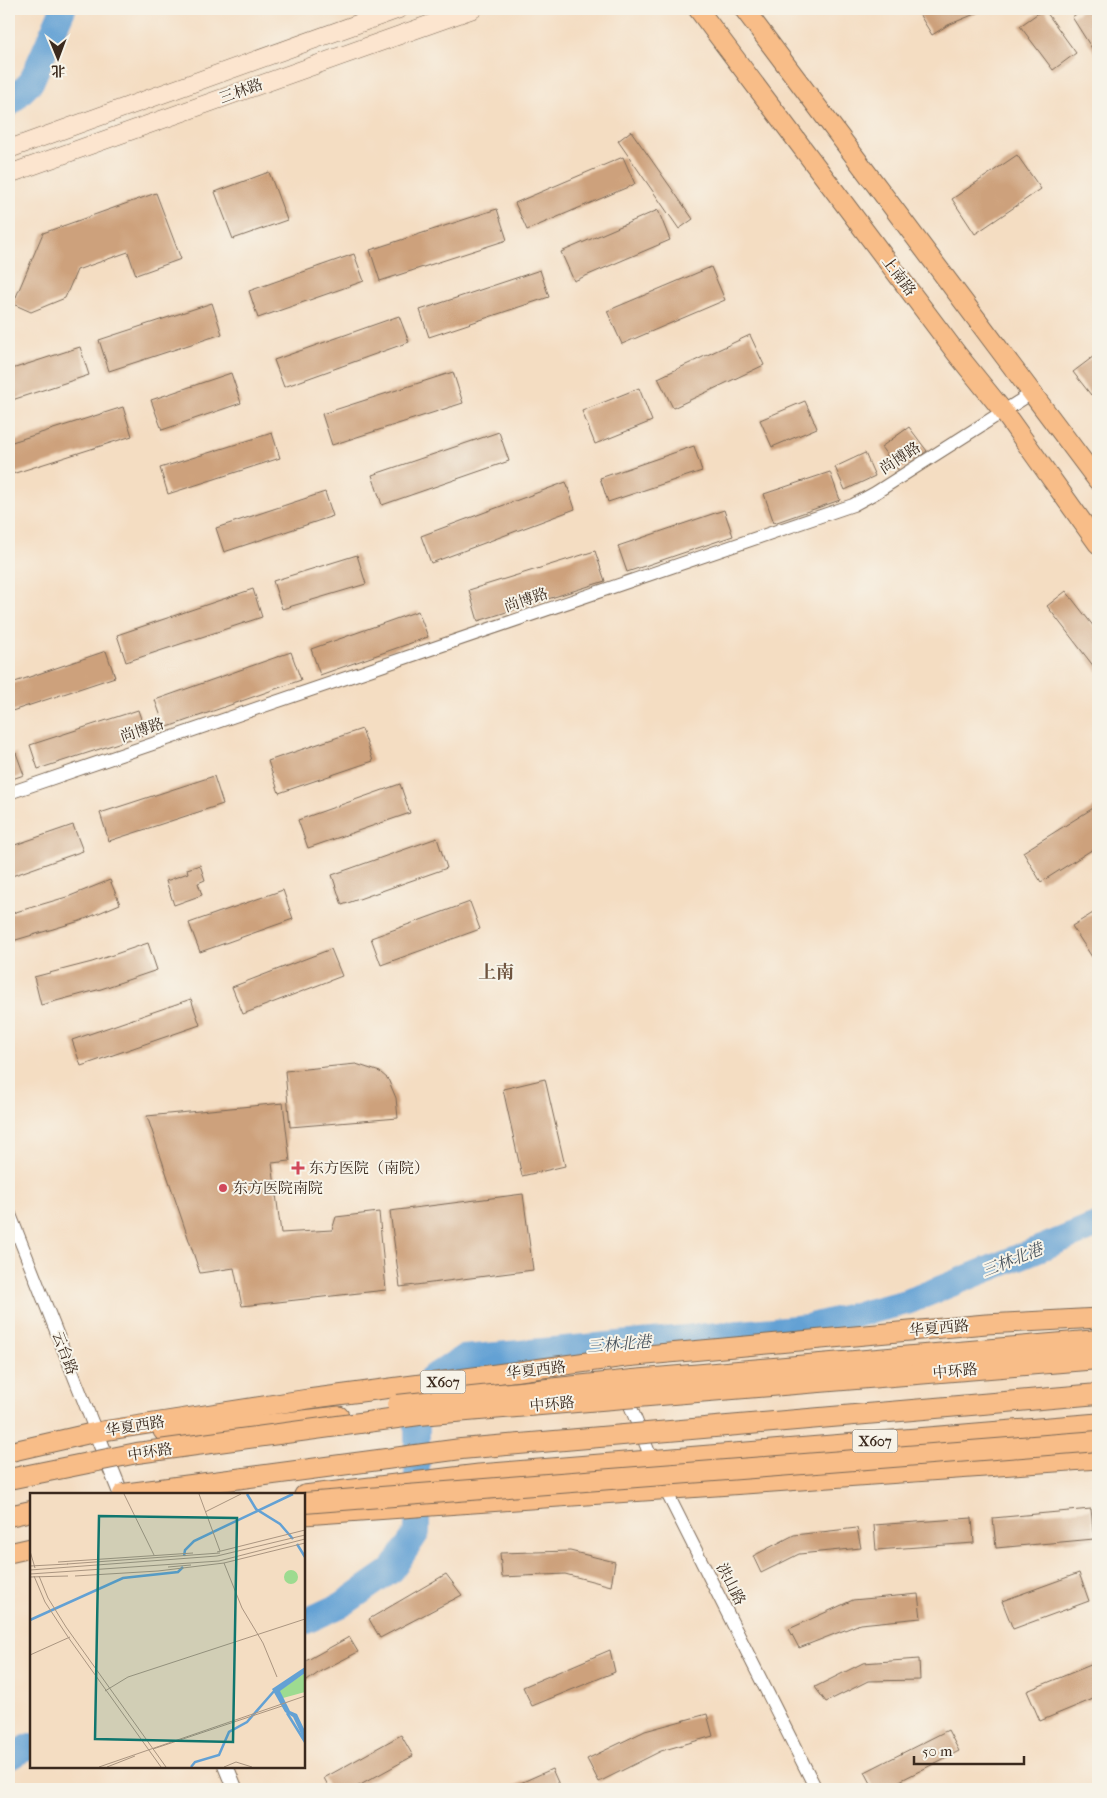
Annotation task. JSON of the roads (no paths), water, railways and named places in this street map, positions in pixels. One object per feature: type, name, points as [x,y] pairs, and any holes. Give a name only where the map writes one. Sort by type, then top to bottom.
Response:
[{"type":"highway","points":[[137,1453],[287,1422],[433,1399],[1098,1340]]},
{"type":"highway","name":"中环路","points":[[9,1479],[137,1453],[419,1415],[1098,1359]]},
{"type":"highway","points":[[130,1493],[461,1450],[1098,1394]]},
{"type":"highway","points":[[305,1503],[1098,1442]]},
{"type":"highway","points":[[9,1516],[30,1512]]},
{"type":"highway","points":[[9,1516],[30,1516]]},
{"type":"main road","name":"三林路","points":[[9,149],[399,9]]},
{"type":"main road","name":"三林路","points":[[9,174],[473,9]]},
{"type":"main road","name":"上南路","points":[[698,9],[1002,411],[1098,544]]},
{"type":"main road","points":[[744,9],[1098,481]]},
{"type":"main road","name":"华夏西路","points":[[9,1452],[96,1432],[308,1399],[578,1365],[625,1357],[986,1324],[1098,1318]]},
{"type":"main road","name":"华夏西路","points":[[96,1432],[208,1431],[439,1405],[1098,1353]]},
{"type":"main road","name":"X607","points":[[312,1493],[479,1474],[1098,1423]]},
{"type":"main road","points":[[305,1515],[1098,1459]]},
{"type":"main road","points":[[9,1554],[30,1548]]},
{"type":"street","name":"尚博路","points":[[9,793],[846,508],[875,494],[1032,392]]},
{"type":"street","name":"云台路","points":[[9,1212],[122,1493]]},
{"type":"street","name":"洪山路","points":[[624,1391],[665,1490],[816,1789]]},
{"type":"street","points":[[226,1768],[235,1789]]},
{"type":"waterway","points":[[9,104],[31,82],[63,9]]},
{"type":"waterway","name":"三林北港","points":[[305,1622],[343,1604],[392,1570],[417,1532],[417,1413],[431,1378],[463,1358],[807,1327],[907,1302],[1098,1225]]},
{"type":"waterway","name":"三林北港","points":[[9,1757],[30,1746]]},
{"type":"place","name":"东方医院（南院）","points":[[298,1168]]},
{"type":"place","name":"东方医院南院","points":[[223,1188]]},
{"type":"district","name":"上南","points":[[496,972]]}]
